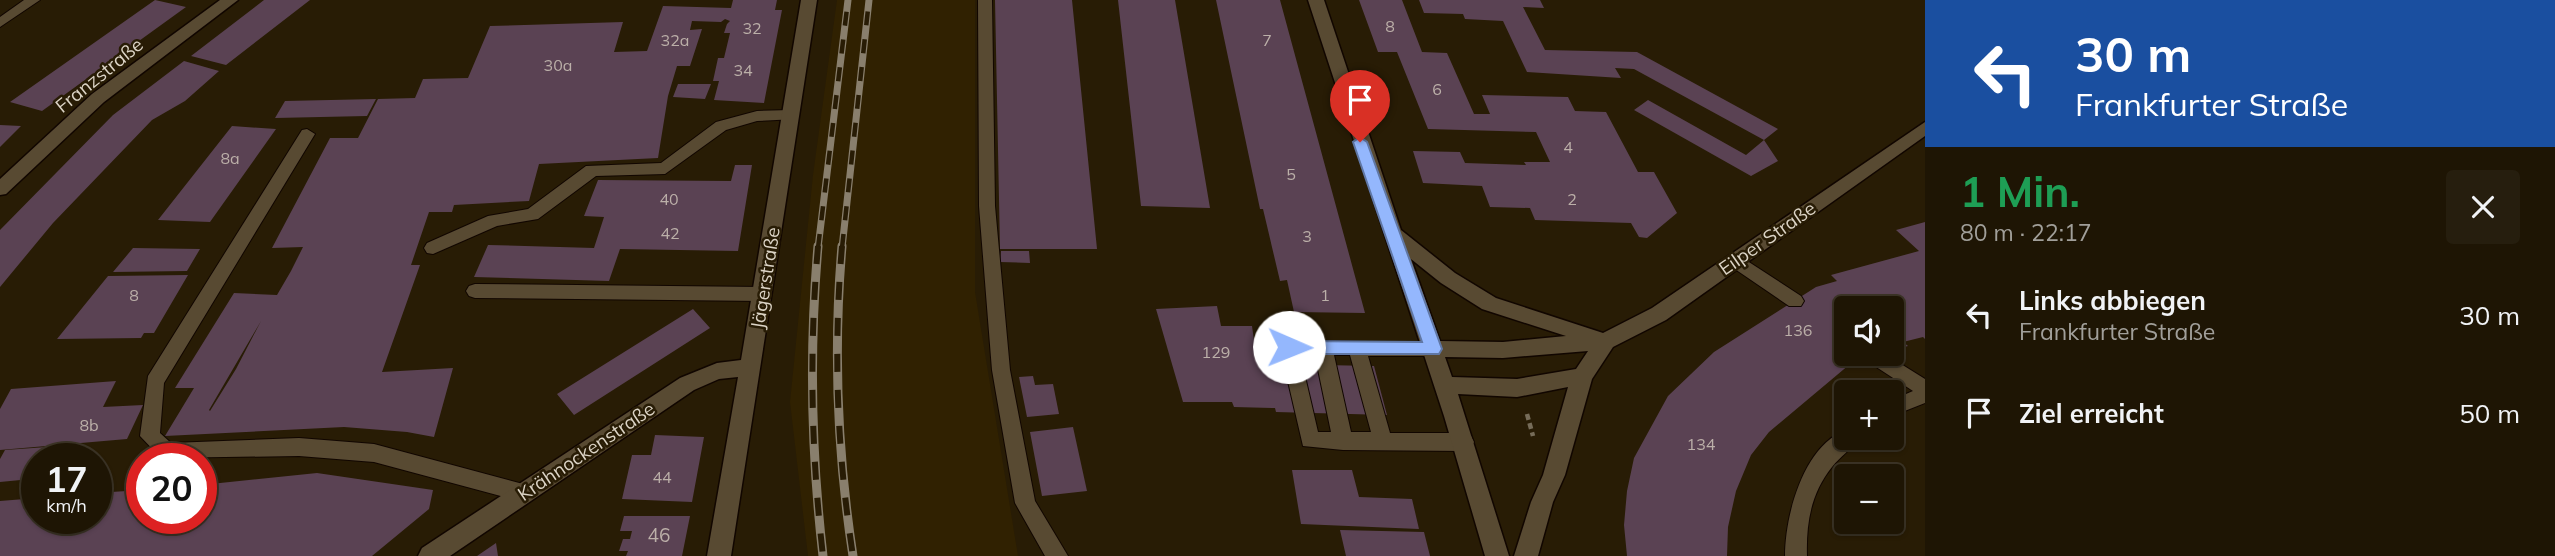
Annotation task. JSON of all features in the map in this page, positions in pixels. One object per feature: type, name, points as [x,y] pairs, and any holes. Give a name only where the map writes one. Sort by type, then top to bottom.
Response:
[{"type":"street","name":"Franzstraße","points":[[0,189],[98,98],[230,0]]},
{"type":"street","name":"Jägerstraße","points":[[719,556],[809,0]]},
{"type":"street","points":[[1316,0],[1352,120],[1464,442],[1497,556]]},
{"type":"street","name":"Eilper Straße","points":[[1433,349],[1503,350],[1605,341],[1659,314],[1925,128]]},
{"type":"street","points":[[1392,232],[1448,278],[1489,303],[1605,341],[1582,376],[1554,475],[1542,502],[1525,556]]},
{"type":"street","name":"Krähnockenstraße","points":[[430,556],[687,384],[717,371],[751,367]]},
{"type":"street","points":[[1445,385],[1517,388],[1582,376]]},
{"type":"lane","points":[[0,23],[33,0]]},
{"type":"lane","points":[[985,0],[987,206],[1000,370],[1025,503],[1057,556]]},
{"type":"lane","points":[[433,248],[494,220],[531,215],[592,170],[664,168],[721,126],[757,116],[791,115]]},
{"type":"lane","points":[[307,134],[155,382],[150,436],[167,452],[299,447],[374,453],[523,492]]},
{"type":"lane","points":[[1735,260],[1795,300]]},
{"type":"lane","points":[[475,291],[762,294]]},
{"type":"lane","points":[[1433,349],[1289,347],[1310,440],[1464,442]]},
{"type":"lane","points":[[1323,348],[1343,441]]},
{"type":"lane","points":[[1357,348],[1383,441]]},
{"type":"lane","points":[[1890,366],[1925,389]]},
{"type":"lane","points":[[1904,403],[1925,395]]},
{"type":"lane","points":[[1796,556],[1794,536],[1806,486],[1834,449]]},
{"type":"shaded area","points":[[837,0],[975,0],[975,292],[1018,556],[808,556],[790,402],[813,175]]},
{"type":"building","points":[[155,0],[186,7],[42,111],[10,102]]},
{"type":"building","points":[[264,0],[310,0],[226,65],[191,56]]},
{"type":"building","points":[[733,0],[777,0],[775,10],[782,10],[764,103],[714,100],[719,81],[713,81],[718,58],[724,58],[730,33],[724,33],[730,21],[692,21],[690,30],[702,29],[690,66],[677,66],[668,96],[658,158],[539,164],[529,201],[454,205],[452,212],[429,212],[411,265],[420,265],[382,372],[453,368],[434,437],[344,427],[165,436],[194,388],[175,388],[234,293],[277,295],[291,271],[303,247],[272,248],[330,138],[358,138],[378,99],[415,98],[423,79],[468,78],[490,26],[623,22],[614,52],[647,51],[663,6],[731,8]],"holes":[[[261,321],[236,369],[210,411]]]},
{"type":"building","points":[[995,0],[1072,0],[1097,249],[1000,249]]},
{"type":"building","points":[[1118,0],[1175,0],[1210,208],[1141,206]]},
{"type":"building","points":[[1216,0],[1280,0],[1365,313],[1294,312],[1287,280],[1280,281],[1263,209],[1260,209]]},
{"type":"building","points":[[1359,0],[1402,0],[1422,52],[1447,53],[1474,114],[1490,114],[1482,95],[1568,97],[1575,111],[1606,112],[1638,172],[1654,172],[1677,213],[1647,238],[1639,237],[1631,223],[1535,220],[1530,208],[1490,207],[1482,186],[1423,183],[1413,151],[1460,152],[1465,163],[1526,165],[1524,162],[1550,162],[1536,132],[1428,129],[1397,52],[1378,52]]},
{"type":"building","points":[[1419,0],[1540,0],[1544,8],[1523,7],[1545,50],[1637,52],[1778,129],[1764,140],[1634,69],[1615,68],[1621,78],[1527,72],[1503,21],[1465,19],[1463,14],[1424,13]]},
{"type":"building","points":[[184,61],[219,71],[185,101],[152,120],[53,223],[0,287],[0,230],[113,115]]},
{"type":"building","points":[[678,84],[711,84],[705,99],[673,97]]},
{"type":"building","points":[[376,99],[367,116],[275,118],[285,101]]},
{"type":"building","points":[[1648,100],[1746,155],[1764,140],[1778,161],[1751,176],[1634,110]]},
{"type":"building","points":[[0,125],[21,126],[0,147]]},
{"type":"building","points":[[232,126],[276,129],[210,222],[158,220]]},
{"type":"building","points":[[735,165],[752,165],[738,251],[620,249],[609,281],[474,277],[488,245],[594,248],[604,217],[584,216],[598,180],[731,181]]},
{"type":"building","points":[[1925,222],[1925,339],[1923,337],[1904,342],[1904,296],[1834,296],[1834,366],[1848,366],[1769,432],[1751,455],[1736,491],[1728,527],[1727,556],[1627,556],[1624,525],[1634,458],[1668,396],[1714,352],[1816,287],[1837,281],[1831,275],[1919,251],[1896,230]]},
{"type":"building","points":[[133,248],[200,249],[187,271],[113,272]]},
{"type":"building","points":[[1001,251],[1029,251],[1030,263],[1000,262]]},
{"type":"building","points":[[188,275],[154,333],[144,333],[141,338],[57,339],[108,276]]},
{"type":"building","points":[[1217,306],[1221,326],[1252,326],[1254,340],[1261,340],[1266,364],[1374,366],[1387,415],[1276,412],[1275,408],[1234,407],[1232,402],[1183,402],[1156,309]]},
{"type":"building","points":[[693,309],[710,328],[574,415],[557,394]]},
{"type":"building","points":[[1033,376],[1035,385],[1053,384],[1059,414],[1027,417],[1019,377]]},
{"type":"building","points":[[116,381],[103,407],[143,405],[127,439],[81,443],[21,443],[21,448],[0,450],[0,409],[11,389]]},
{"type":"building","points":[[1073,427],[1087,491],[1042,496],[1030,432]]},
{"type":"building","points":[[655,435],[704,437],[692,502],[622,499],[632,455],[651,455]]},
{"type":"building","points":[[21,449],[21,480],[0,482],[0,459],[5,450]]},
{"type":"building","points":[[1292,470],[1352,470],[1359,497],[1412,499],[1419,529],[1301,524]]},
{"type":"building","points":[[317,473],[433,490],[429,509],[372,556],[0,556],[0,501],[21,499],[21,534],[112,534],[112,492],[126,491],[126,534],[217,534],[217,483]]},
{"type":"building","points":[[624,516],[690,516],[682,556],[626,556],[628,551],[619,551],[623,539],[630,539],[632,531],[620,531]]},
{"type":"building","points":[[1340,530],[1424,532],[1430,556],[1346,556]]},
{"type":"building","points":[[496,543],[498,556],[477,556]]},
{"type":"railway","points":[[818,248],[848,0]]},
{"type":"railway","points":[[842,248],[869,0]]},
{"type":"railway","points":[[818,246],[813,324],[813,401],[823,556]]},
{"type":"railway","points":[[842,246],[838,401],[843,478],[853,556]]},
{"type":"route","points":[[1289,347],[1433,349],[1360,142]]}]
